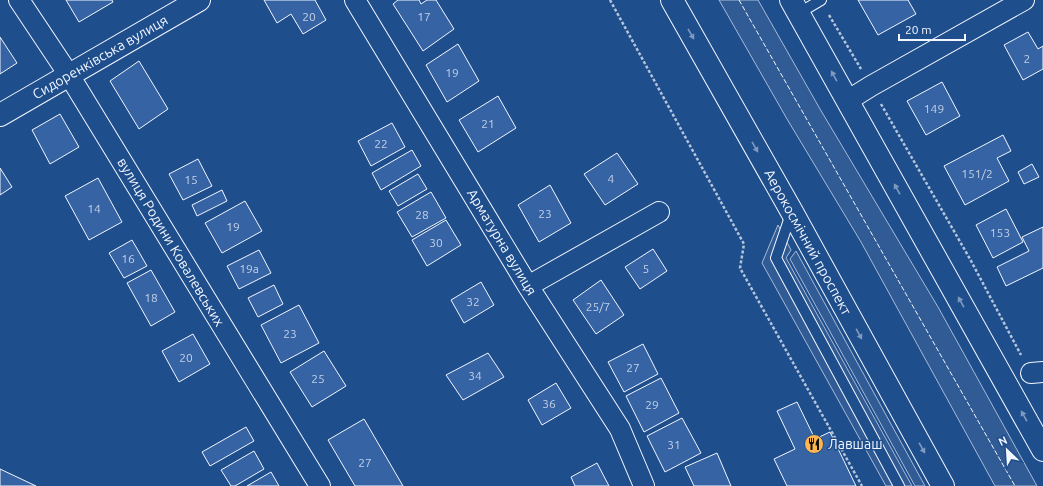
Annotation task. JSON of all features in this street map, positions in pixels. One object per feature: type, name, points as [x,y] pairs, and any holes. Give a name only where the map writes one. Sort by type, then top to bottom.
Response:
[{"type":"main road","name":"Сидоренківська вулиця","points":[[0,114],[199,0]]},
{"type":"main road","name":"Аерокосмічний проспект","points":[[672,0],[944,486]]},
{"type":"main road","points":[[795,6],[1043,450]]},
{"type":"street","name":"вулиця Родини Ковалевських","points":[[19,0],[69,75],[320,486]]},
{"type":"street","name":"Арматурна вулиця","points":[[355,0],[528,286],[620,429],[644,486]]},
{"type":"street","points":[[847,101],[1024,0]]},
{"type":"street","points":[[528,286],[659,212]]},
{"type":"lane","points":[[795,6],[821,0]]},
{"type":"lane","points":[[792,212],[776,258],[899,486]]},
{"type":"path","points":[[610,0],[744,244],[740,268],[862,486]]},
{"type":"path","points":[[821,0],[1037,372]]},
{"type":"shaded area","points":[[719,0],[758,0],[820,109],[938,307],[1037,486],[995,486],[861,242],[787,119]]},
{"type":"shaded area","points":[[778,225],[791,250],[786,258],[912,486],[886,486],[762,263]]},
{"type":"shaded area","points":[[796,251],[925,486],[915,486],[790,259]]},
{"type":"building","points":[[66,0],[112,0],[113,2],[79,22]]},
{"type":"building","points":[[264,0],[315,0],[326,20],[303,34],[291,14],[277,23]]},
{"type":"building","points":[[398,0],[419,0],[421,4],[427,0],[436,0],[454,29],[423,51],[393,4]]},
{"type":"building","points":[[858,0],[908,0],[916,14],[878,35]]},
{"type":"building","points":[[1028,32],[1038,49],[1043,46],[1043,69],[1023,80],[1004,45]]},
{"type":"building","points":[[0,37],[17,63],[0,74]]},
{"type":"building","points":[[458,44],[479,81],[447,102],[426,65]]},
{"type":"building","points":[[139,61],[168,109],[139,129],[110,81]]},
{"type":"building","points":[[942,82],[960,116],[926,135],[907,101]]},
{"type":"building","points":[[498,96],[516,128],[478,152],[459,120]]},
{"type":"building","points":[[60,114],[79,147],[50,164],[32,130]]},
{"type":"building","points":[[392,123],[405,147],[371,166],[358,141]]},
{"type":"building","points":[[1003,135],[1011,151],[997,158],[1009,181],[965,205],[944,166]]},
{"type":"building","points":[[412,150],[421,166],[381,190],[372,173]]},
{"type":"building","points":[[617,153],[638,184],[605,205],[584,174]]},
{"type":"building","points":[[198,159],[212,186],[183,200],[169,174]]},
{"type":"building","points":[[1032,164],[1039,177],[1024,184],[1018,172]]},
{"type":"building","points":[[0,168],[12,187],[0,195]]},
{"type":"building","points":[[418,174],[427,189],[398,206],[389,191]]},
{"type":"building","points":[[98,178],[122,222],[89,240],[65,196]]},
{"type":"building","points":[[550,185],[571,223],[539,242],[518,205]]},
{"type":"building","points":[[222,190],[227,201],[197,216],[192,205]]},
{"type":"building","points":[[431,192],[446,218],[412,237],[397,212]]},
{"type":"building","points":[[245,201],[262,231],[222,253],[205,223]]},
{"type":"building","points":[[1006,209],[1023,242],[993,258],[976,225]]},
{"type":"building","points":[[446,220],[461,245],[427,266],[412,240]]},
{"type":"building","points":[[1043,227],[1043,268],[1006,286],[997,267],[1029,251],[1022,237]]},
{"type":"building","points":[[132,240],[147,266],[124,278],[109,253]]},
{"type":"building","points":[[653,249],[667,271],[640,289],[625,267]]},
{"type":"building","points":[[259,250],[271,273],[239,289],[227,266]]},
{"type":"building","points":[[151,270],[175,312],[151,326],[127,283]]},
{"type":"building","points":[[601,280],[624,315],[596,334],[573,300]]},
{"type":"building","points":[[481,282],[494,305],[464,323],[451,300]]},
{"type":"building","points":[[274,285],[283,304],[258,317],[248,298]]},
{"type":"building","points":[[299,305],[319,343],[281,363],[261,325]]},
{"type":"building","points":[[193,334],[210,364],[179,382],[162,351]]},
{"type":"building","points":[[643,344],[658,374],[624,392],[608,362]]},
{"type":"building","points":[[324,351],[346,386],[312,407],[290,372]]},
{"type":"building","points":[[488,353],[504,377],[463,400],[446,375]]},
{"type":"building","points":[[661,378],[679,413],[644,432],[626,396]]},
{"type":"building","points":[[556,383],[571,408],[542,425],[528,400]]},
{"type":"building","name":"Лавшаш","points":[[797,402],[815,439],[830,432],[856,486],[787,486],[774,459],[795,449],[777,411]]},
{"type":"building","points":[[682,418],[701,453],[665,472],[647,436]]},
{"type":"building","points":[[364,419],[403,486],[355,486],[328,440]]},
{"type":"building","points":[[246,427],[254,441],[210,466],[202,452]]},
{"type":"building","points":[[254,451],[264,469],[235,486],[231,486],[221,470]]},
{"type":"building","points":[[717,453],[731,486],[694,486],[685,467]]},
{"type":"building","points":[[597,463],[609,486],[575,486],[571,477]]},
{"type":"building","points":[[0,469],[36,486],[0,486]]},
{"type":"building","points":[[271,472],[279,486],[247,486]]},
{"type":"fence","points":[[739,0],[1015,486]]},
{"type":"place","name":"Лавшаш","points":[[814,444]]}]
